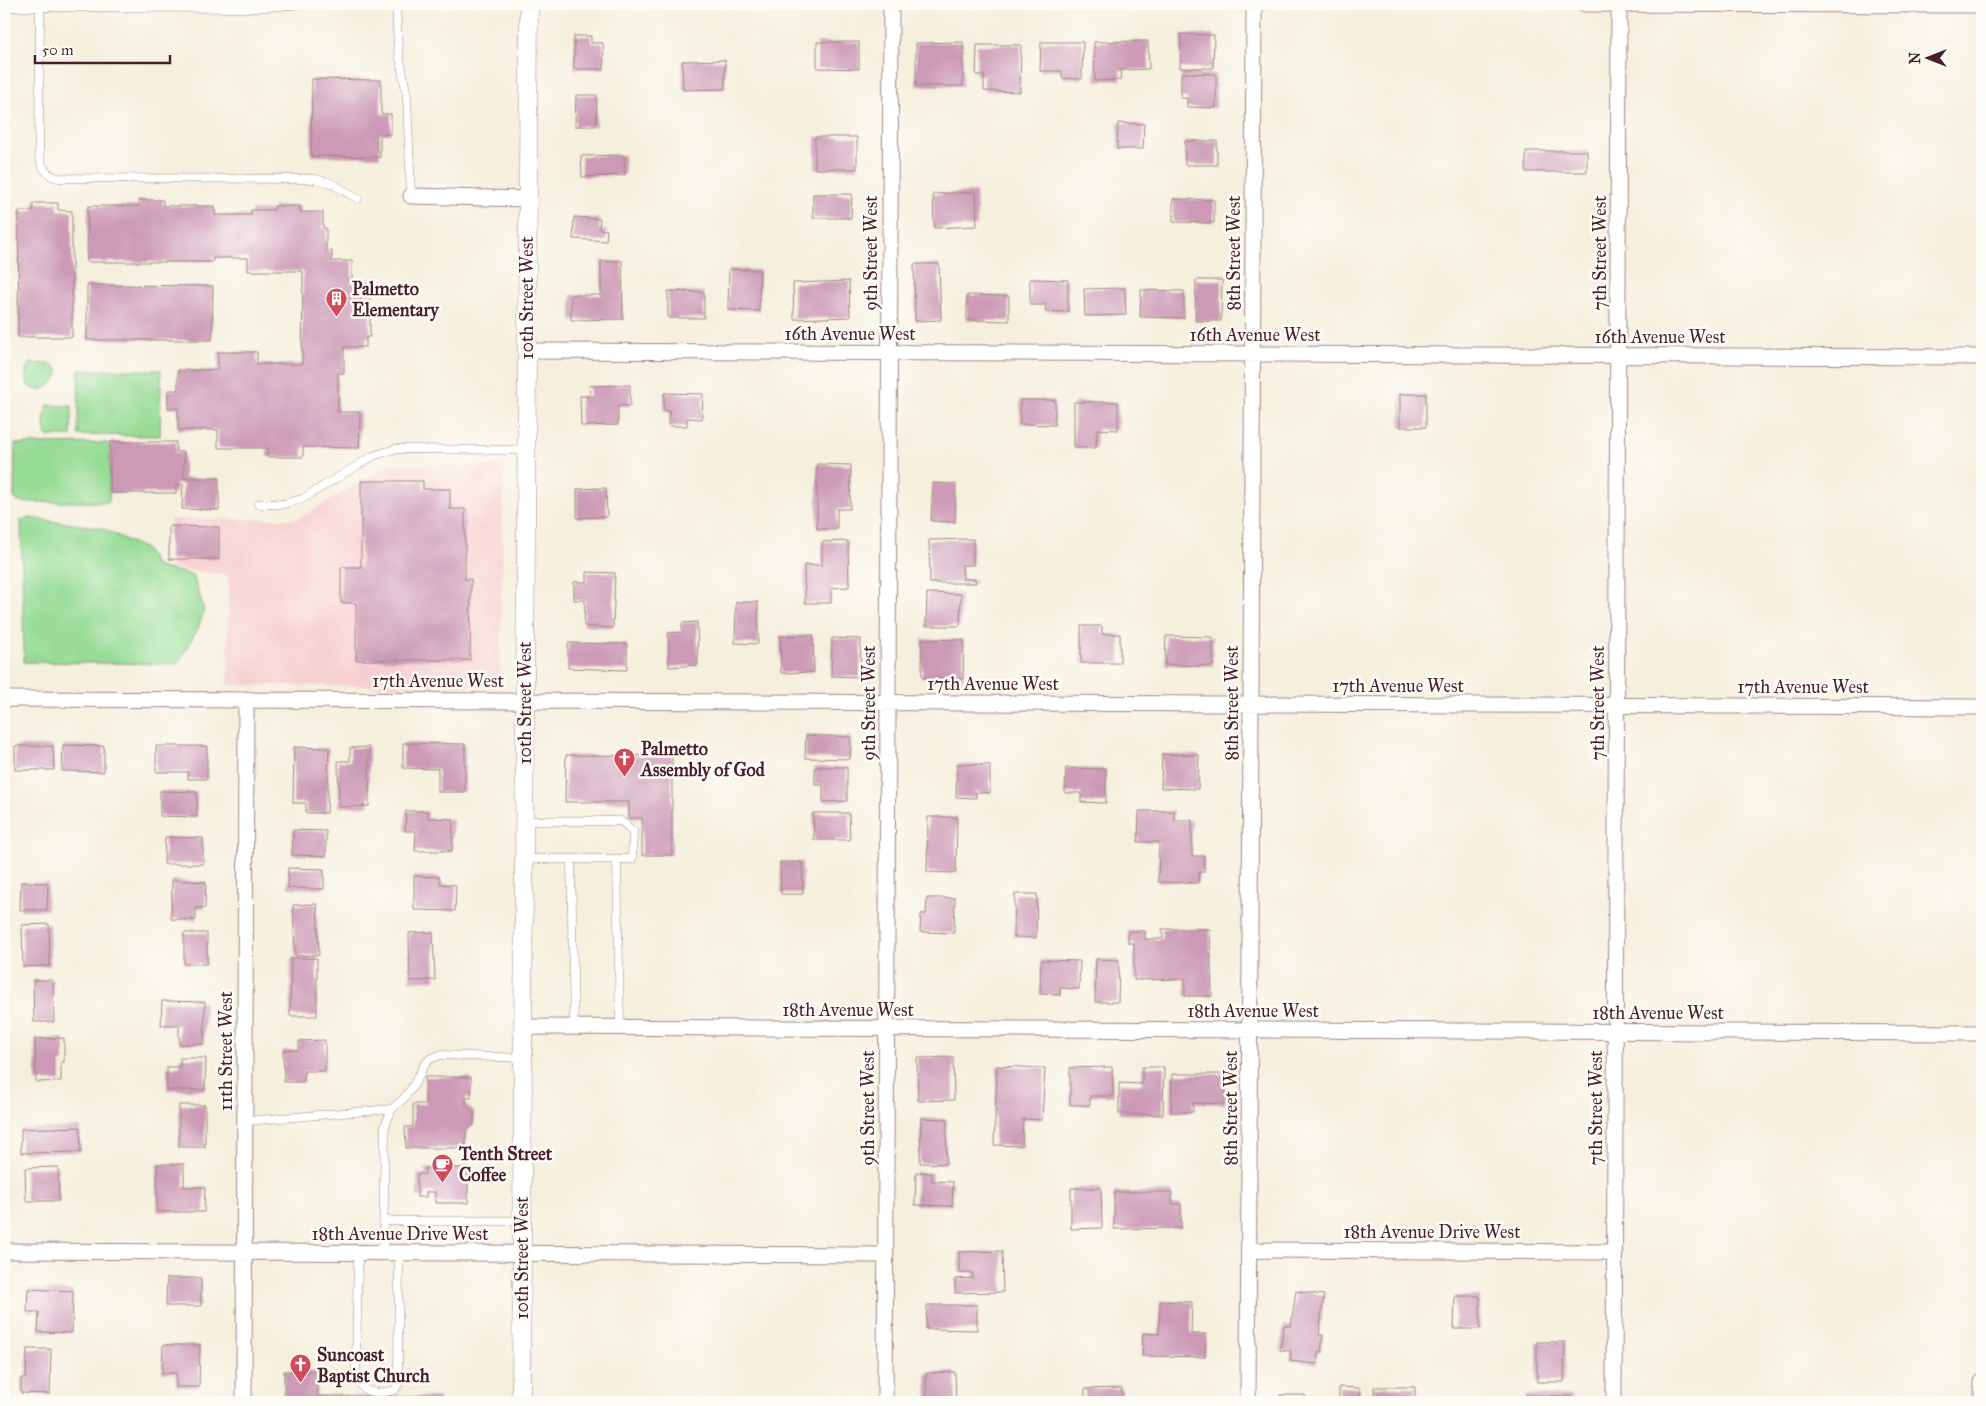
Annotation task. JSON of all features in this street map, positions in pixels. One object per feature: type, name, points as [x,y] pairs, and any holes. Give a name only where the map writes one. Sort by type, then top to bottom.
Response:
[{"type":"street","name":"10th Street West","points":[[521,1402],[529,4]]},
{"type":"street","name":"9th Street West","points":[[885,1402],[891,4]]},
{"type":"street","name":"8th Street West","points":[[1248,1402],[1254,4]]},
{"type":"street","points":[[1585,4],[1982,6]]},
{"type":"street","name":"7th Street West","points":[[1614,1402],[1619,4]]},
{"type":"street","points":[[411,196],[527,199]]},
{"type":"street","name":"16th Avenue West","points":[[527,351],[1982,357]]},
{"type":"street","name":"17th Avenue West","points":[[4,699],[1982,707]]},
{"type":"street","name":"11th Street West","points":[[244,1402],[246,699]]},
{"type":"street","name":"18th Avenue West","points":[[523,1027],[1982,1033]]},
{"type":"street","name":"18th Avenue Drive West","points":[[4,1250],[886,1255]]},
{"type":"street","name":"18th Avenue Drive West","points":[[1249,1250],[1614,1252]]},
{"type":"street","points":[[1982,1382],[1982,1402]]},
{"type":"lane","points":[[4,7],[255,8],[302,4]]},
{"type":"lane","points":[[396,4],[398,48],[407,96],[411,196]]},
{"type":"lane","points":[[40,7],[39,155],[42,166],[51,176],[58,178],[315,179],[331,183],[358,199]]},
{"type":"lane","points":[[258,504],[283,504],[302,498],[372,456],[395,449],[526,450]]},
{"type":"lane","points":[[524,821],[621,821],[634,831],[632,859],[524,858]]},
{"type":"lane","points":[[571,858],[574,1027]]},
{"type":"lane","points":[[617,859],[620,1027]]},
{"type":"lane","points":[[358,1252],[356,1370],[360,1385],[365,1390],[389,1392],[395,1390],[398,1384],[391,1252],[384,1221],[384,1126],[392,1109],[412,1088],[425,1064],[430,1059],[440,1055],[522,1058]]},
{"type":"lane","points":[[245,1121],[392,1109]]},
{"type":"lane","points":[[384,1221],[522,1221]]},
{"type":"shaded area","points":[[389,465],[504,465],[500,687],[228,685],[228,575],[170,568],[170,519],[298,519]]},
{"type":"green space","points":[[31,363],[51,364],[58,369],[57,376],[49,386],[36,390],[31,388],[27,382],[26,373],[27,367]]},
{"type":"green space","points":[[79,370],[161,370],[160,436],[78,435]]},
{"type":"green space","points":[[48,405],[72,406],[71,436],[47,436],[44,429],[44,420]]},
{"type":"green space","points":[[107,443],[110,448],[109,502],[18,502],[14,498],[15,444]]},
{"type":"green space","points":[[29,518],[102,528],[145,549],[157,567],[193,575],[204,610],[198,628],[178,664],[24,662],[21,520]]},
{"type":"building","points":[[1181,34],[1214,35],[1213,68],[1180,68]]},
{"type":"building","points":[[574,36],[591,36],[591,43],[603,43],[604,69],[574,69]]},
{"type":"building","points":[[1148,41],[1149,69],[1120,70],[1121,80],[1095,81],[1094,42]]},
{"type":"building","points":[[817,42],[859,42],[859,69],[817,68]]},
{"type":"building","points":[[963,42],[963,86],[916,86],[916,43]]},
{"type":"building","points":[[1041,42],[1083,42],[1082,79],[1062,78],[1062,71],[1040,71]]},
{"type":"building","points":[[977,45],[1021,45],[1020,92],[984,91],[984,75],[976,75]]},
{"type":"building","points":[[725,60],[725,89],[683,90],[682,61]]},
{"type":"building","points":[[1181,73],[1216,74],[1216,108],[1187,107],[1187,98],[1181,98]]},
{"type":"building","points":[[312,79],[381,80],[381,114],[391,114],[391,134],[380,134],[380,157],[311,156]]},
{"type":"building","points":[[576,95],[597,95],[596,126],[575,126]]},
{"type":"building","points":[[1118,123],[1144,124],[1143,149],[1117,149]]},
{"type":"building","points":[[815,137],[857,137],[857,169],[815,169]]},
{"type":"building","points":[[1185,141],[1217,141],[1217,165],[1185,165]]},
{"type":"building","points":[[1526,151],[1587,151],[1587,172],[1526,172]]},
{"type":"building","points":[[624,155],[625,175],[582,177],[581,156]]},
{"type":"building","points":[[976,192],[977,226],[934,228],[933,194]]},
{"type":"building","points":[[813,194],[852,194],[851,218],[813,218]]},
{"type":"building","points":[[1173,199],[1214,200],[1214,223],[1173,222]]},
{"type":"building","name":"Palmetto Elementary","points":[[139,200],[163,200],[163,206],[215,206],[215,215],[251,215],[251,210],[274,210],[274,206],[300,206],[300,212],[323,212],[323,228],[326,228],[326,251],[332,251],[332,261],[352,261],[352,283],[367,283],[366,299],[370,299],[370,337],[366,337],[366,347],[344,347],[344,373],[338,373],[338,412],[360,412],[359,448],[303,447],[303,457],[267,457],[267,448],[218,448],[218,430],[178,430],[178,408],[168,408],[168,390],[178,390],[178,370],[218,370],[218,352],[257,352],[257,364],[302,364],[303,271],[248,271],[248,258],[213,258],[213,262],[87,262],[88,206],[139,206]]},
{"type":"building","points":[[33,203],[58,203],[58,210],[72,211],[72,337],[18,337],[19,211],[33,211]]},
{"type":"building","points":[[574,217],[600,219],[599,229],[607,230],[606,241],[573,239]]},
{"type":"building","points":[[601,261],[622,261],[623,319],[571,320],[571,295],[601,295]]},
{"type":"building","points":[[914,264],[939,264],[941,320],[915,321]]},
{"type":"building","points":[[729,269],[760,270],[759,311],[728,310]]},
{"type":"building","points":[[1030,279],[1068,280],[1068,312],[1045,311],[1046,305],[1030,305]]},
{"type":"building","points":[[1196,280],[1222,280],[1221,321],[1195,321]]},
{"type":"building","points":[[849,281],[850,317],[794,319],[793,283]]},
{"type":"building","points":[[87,285],[213,286],[212,340],[87,340]]},
{"type":"building","points":[[1125,288],[1126,315],[1085,316],[1084,289]]},
{"type":"building","points":[[1141,290],[1184,291],[1184,318],[1140,317]]},
{"type":"building","points":[[668,291],[704,292],[704,318],[668,318]]},
{"type":"building","points":[[967,295],[1009,296],[1009,321],[967,320]]},
{"type":"building","points":[[630,385],[630,406],[618,406],[618,425],[581,426],[580,396],[590,396],[589,386]]},
{"type":"building","points":[[664,393],[703,394],[702,419],[687,418],[687,426],[669,426],[669,411],[664,411]]},
{"type":"building","points":[[1400,394],[1426,394],[1426,427],[1400,427]]},
{"type":"building","points":[[1020,400],[1055,400],[1055,425],[1020,424]]},
{"type":"building","points":[[1074,402],[1118,402],[1118,430],[1097,429],[1096,448],[1074,448]]},
{"type":"building","points":[[110,442],[176,442],[176,452],[184,452],[184,478],[219,478],[219,510],[182,509],[183,484],[176,484],[176,493],[110,493]]},
{"type":"building","points":[[817,464],[851,465],[850,509],[837,509],[837,529],[817,529]]},
{"type":"building","points":[[361,481],[423,481],[423,489],[450,489],[450,509],[465,509],[465,579],[471,579],[470,660],[356,660],[356,603],[341,603],[341,567],[361,567]]},
{"type":"building","points":[[933,483],[956,484],[955,522],[931,521]]},
{"type":"building","points":[[606,488],[607,517],[577,518],[577,489]]},
{"type":"building","points":[[169,526],[219,527],[219,559],[169,559]]},
{"type":"building","points":[[973,539],[973,565],[962,565],[963,579],[975,579],[976,583],[930,583],[929,540]]},
{"type":"building","points":[[848,541],[849,587],[831,588],[831,603],[805,603],[804,565],[822,565],[822,542]]},
{"type":"building","points":[[587,572],[615,573],[613,628],[584,626],[585,600],[574,600],[574,582],[587,582]]},
{"type":"building","points":[[927,593],[961,594],[960,626],[926,626]]},
{"type":"building","points":[[736,602],[758,602],[758,644],[735,643]]},
{"type":"building","points":[[697,622],[698,665],[669,667],[668,633],[682,632],[682,623]]},
{"type":"building","points":[[1081,626],[1102,626],[1102,634],[1120,634],[1120,663],[1081,663]]},
{"type":"building","points":[[813,635],[814,672],[781,673],[780,636]]},
{"type":"building","points":[[1166,636],[1213,637],[1213,666],[1165,665]]},
{"type":"building","points":[[832,638],[861,639],[860,677],[831,676]]},
{"type":"building","points":[[922,639],[964,640],[963,679],[922,678]]},
{"type":"building","points":[[568,643],[627,644],[627,670],[568,668]]},
{"type":"building","points":[[806,735],[851,737],[850,759],[805,758]]},
{"type":"building","points":[[403,743],[465,744],[465,792],[438,792],[438,769],[403,768]]},
{"type":"building","points":[[63,745],[104,746],[104,772],[62,771]]},
{"type":"building","points":[[15,746],[53,746],[54,770],[15,770]]},
{"type":"building","points":[[156,746],[207,746],[207,779],[188,779],[188,772],[156,772]]},
{"type":"building","points":[[294,747],[329,748],[327,813],[306,813],[306,803],[293,803]]},
{"type":"building","points":[[369,747],[369,806],[339,807],[338,761],[350,761],[350,748]]},
{"type":"building","points":[[1162,754],[1199,755],[1198,789],[1161,788]]},
{"type":"building","points":[[566,755],[672,756],[672,855],[642,855],[642,818],[629,818],[629,802],[565,802]]},
{"type":"building","points":[[957,764],[990,765],[990,793],[976,792],[976,798],[956,797]]},
{"type":"building","points":[[815,767],[847,767],[847,801],[823,802],[823,785],[815,785]]},
{"type":"building","points":[[1066,768],[1106,769],[1106,803],[1081,802],[1081,793],[1065,793]]},
{"type":"building","points":[[160,791],[197,792],[197,817],[160,816]]},
{"type":"building","points":[[406,811],[428,811],[428,818],[453,819],[452,851],[415,851],[416,831],[405,831]]},
{"type":"building","points":[[1139,811],[1174,811],[1174,820],[1192,820],[1192,856],[1204,856],[1204,872],[1199,872],[1198,883],[1158,882],[1159,842],[1138,842]]},
{"type":"building","points":[[813,813],[849,813],[850,840],[814,840]]},
{"type":"building","points":[[928,817],[957,817],[956,873],[927,872]]},
{"type":"building","points":[[293,830],[326,831],[326,856],[292,855]]},
{"type":"building","points":[[165,837],[203,838],[203,864],[164,864]]},
{"type":"building","points":[[780,862],[802,862],[803,894],[781,894]]},
{"type":"building","points":[[288,868],[324,869],[324,889],[288,888]]},
{"type":"building","points":[[414,876],[440,877],[440,884],[456,885],[455,911],[414,910]]},
{"type":"building","points":[[172,880],[206,882],[205,908],[196,908],[196,920],[171,919]]},
{"type":"building","points":[[21,882],[48,883],[47,910],[20,910]]},
{"type":"building","points":[[1015,894],[1037,894],[1036,938],[1014,937]]},
{"type":"building","points":[[927,898],[955,898],[954,933],[920,932],[921,914],[926,914]]},
{"type":"building","points":[[317,904],[319,955],[295,956],[293,905]]},
{"type":"building","points":[[49,924],[50,966],[23,967],[22,925]]},
{"type":"building","points":[[1162,929],[1210,929],[1212,996],[1185,996],[1185,979],[1134,980],[1134,943],[1128,943],[1128,931],[1145,931],[1145,939],[1163,939]]},
{"type":"building","points":[[433,932],[435,980],[410,981],[409,933]]},
{"type":"building","points":[[184,933],[207,933],[207,964],[184,964]]},
{"type":"building","points":[[291,958],[317,958],[317,1016],[290,1016]]},
{"type":"building","points":[[1096,959],[1119,960],[1118,1002],[1095,1002]]},
{"type":"building","points":[[1041,960],[1080,961],[1079,989],[1060,988],[1060,995],[1040,994]]},
{"type":"building","points":[[33,980],[53,980],[54,1022],[34,1022]]},
{"type":"building","points":[[162,1001],[205,1002],[204,1044],[179,1044],[179,1025],[161,1025]]},
{"type":"building","points":[[64,1038],[64,1062],[61,1062],[61,1081],[36,1082],[35,1039]]},
{"type":"building","points":[[325,1040],[325,1071],[304,1071],[304,1082],[284,1082],[283,1050],[299,1050],[299,1041]]},
{"type":"building","points":[[953,1057],[954,1100],[918,1101],[917,1058]]},
{"type":"building","points":[[180,1058],[206,1058],[205,1090],[167,1090],[167,1067],[180,1067]]},
{"type":"building","points":[[997,1066],[1045,1068],[1042,1120],[1023,1119],[1022,1146],[994,1145]]},
{"type":"building","points":[[1112,1067],[1113,1096],[1090,1096],[1090,1105],[1070,1105],[1070,1068]]},
{"type":"building","points":[[1142,1067],[1164,1067],[1163,1115],[1119,1114],[1119,1083],[1142,1084]]},
{"type":"building","points":[[1172,1074],[1225,1074],[1225,1104],[1193,1103],[1193,1112],[1171,1112]]},
{"type":"building","points":[[425,1077],[471,1077],[471,1098],[466,1098],[466,1105],[474,1112],[474,1125],[466,1131],[466,1148],[406,1148],[405,1127],[413,1127],[413,1104],[425,1104]]},
{"type":"building","points":[[179,1105],[205,1105],[205,1147],[179,1147]]},
{"type":"building","points":[[921,1118],[947,1119],[946,1164],[920,1163]]},
{"type":"building","points":[[80,1127],[81,1152],[21,1153],[21,1129]]},
{"type":"building","points":[[157,1164],[184,1164],[184,1187],[205,1187],[204,1212],[157,1212]]},
{"type":"building","points":[[58,1167],[59,1201],[26,1201],[25,1168]]},
{"type":"building","name":"Tenth Street Coffee","points":[[425,1168],[468,1168],[468,1203],[435,1203],[435,1192],[426,1192],[426,1197],[417,1197],[417,1174],[425,1174]]},
{"type":"building","points":[[916,1172],[932,1173],[932,1181],[953,1182],[952,1206],[915,1205]]},
{"type":"building","points":[[1071,1188],[1101,1188],[1102,1228],[1071,1229]]},
{"type":"building","points":[[1114,1192],[1172,1192],[1172,1204],[1181,1204],[1181,1228],[1114,1229]]},
{"type":"building","points":[[1002,1251],[1003,1292],[955,1293],[955,1279],[973,1278],[973,1273],[959,1273],[959,1252]]},
{"type":"building","points":[[167,1278],[201,1278],[201,1306],[166,1306]]},
{"type":"building","points":[[28,1289],[73,1291],[72,1333],[38,1332],[39,1312],[27,1312]]},
{"type":"building","points":[[1296,1291],[1324,1295],[1319,1335],[1323,1335],[1317,1364],[1290,1361],[1291,1351],[1280,1350],[1284,1325],[1291,1326]]},
{"type":"building","points":[[1455,1296],[1480,1296],[1480,1329],[1454,1329]]},
{"type":"building","points":[[1160,1301],[1192,1302],[1191,1334],[1206,1334],[1205,1357],[1142,1356],[1143,1333],[1159,1334]]},
{"type":"building","points":[[927,1305],[977,1305],[977,1330],[926,1329]]},
{"type":"building","points":[[1537,1342],[1565,1342],[1564,1382],[1537,1382]]},
{"type":"building","points":[[163,1345],[200,1345],[199,1387],[176,1387],[176,1373],[162,1373]]},
{"type":"building","points":[[27,1349],[51,1349],[50,1394],[21,1393],[21,1378],[26,1378]]},
{"type":"building","name":"Suncoast Baptist Church","points":[[284,1371],[317,1371],[317,1396],[439,1397],[439,1402],[284,1402]]},
{"type":"building","points":[[955,1372],[956,1402],[927,1402],[926,1373]]},
{"type":"building","points":[[1339,1387],[1360,1388],[1360,1402],[1339,1402]]},
{"type":"building","points":[[1374,1387],[1415,1387],[1415,1402],[1375,1402]]},
{"type":"building","points":[[1122,1388],[1122,1402],[1085,1402],[1085,1389]]},
{"type":"building","points":[[1280,1395],[1305,1395],[1306,1402],[1280,1402]]},
{"type":"building","points":[[1526,1395],[1571,1396],[1571,1402],[1526,1402]]},
{"type":"building","points":[[1198,1399],[1198,1402],[1172,1402],[1172,1400]]},
{"type":"place","name":"Palmetto Elementary","points":[[336,318]]},
{"type":"place","name":"Palmetto Assembly of God","points":[[625,778]]},
{"type":"place","name":"Tenth Street Coffee","points":[[443,1183]]},
{"type":"place","name":"Suncoast Baptist Church","points":[[301,1384]]}]
